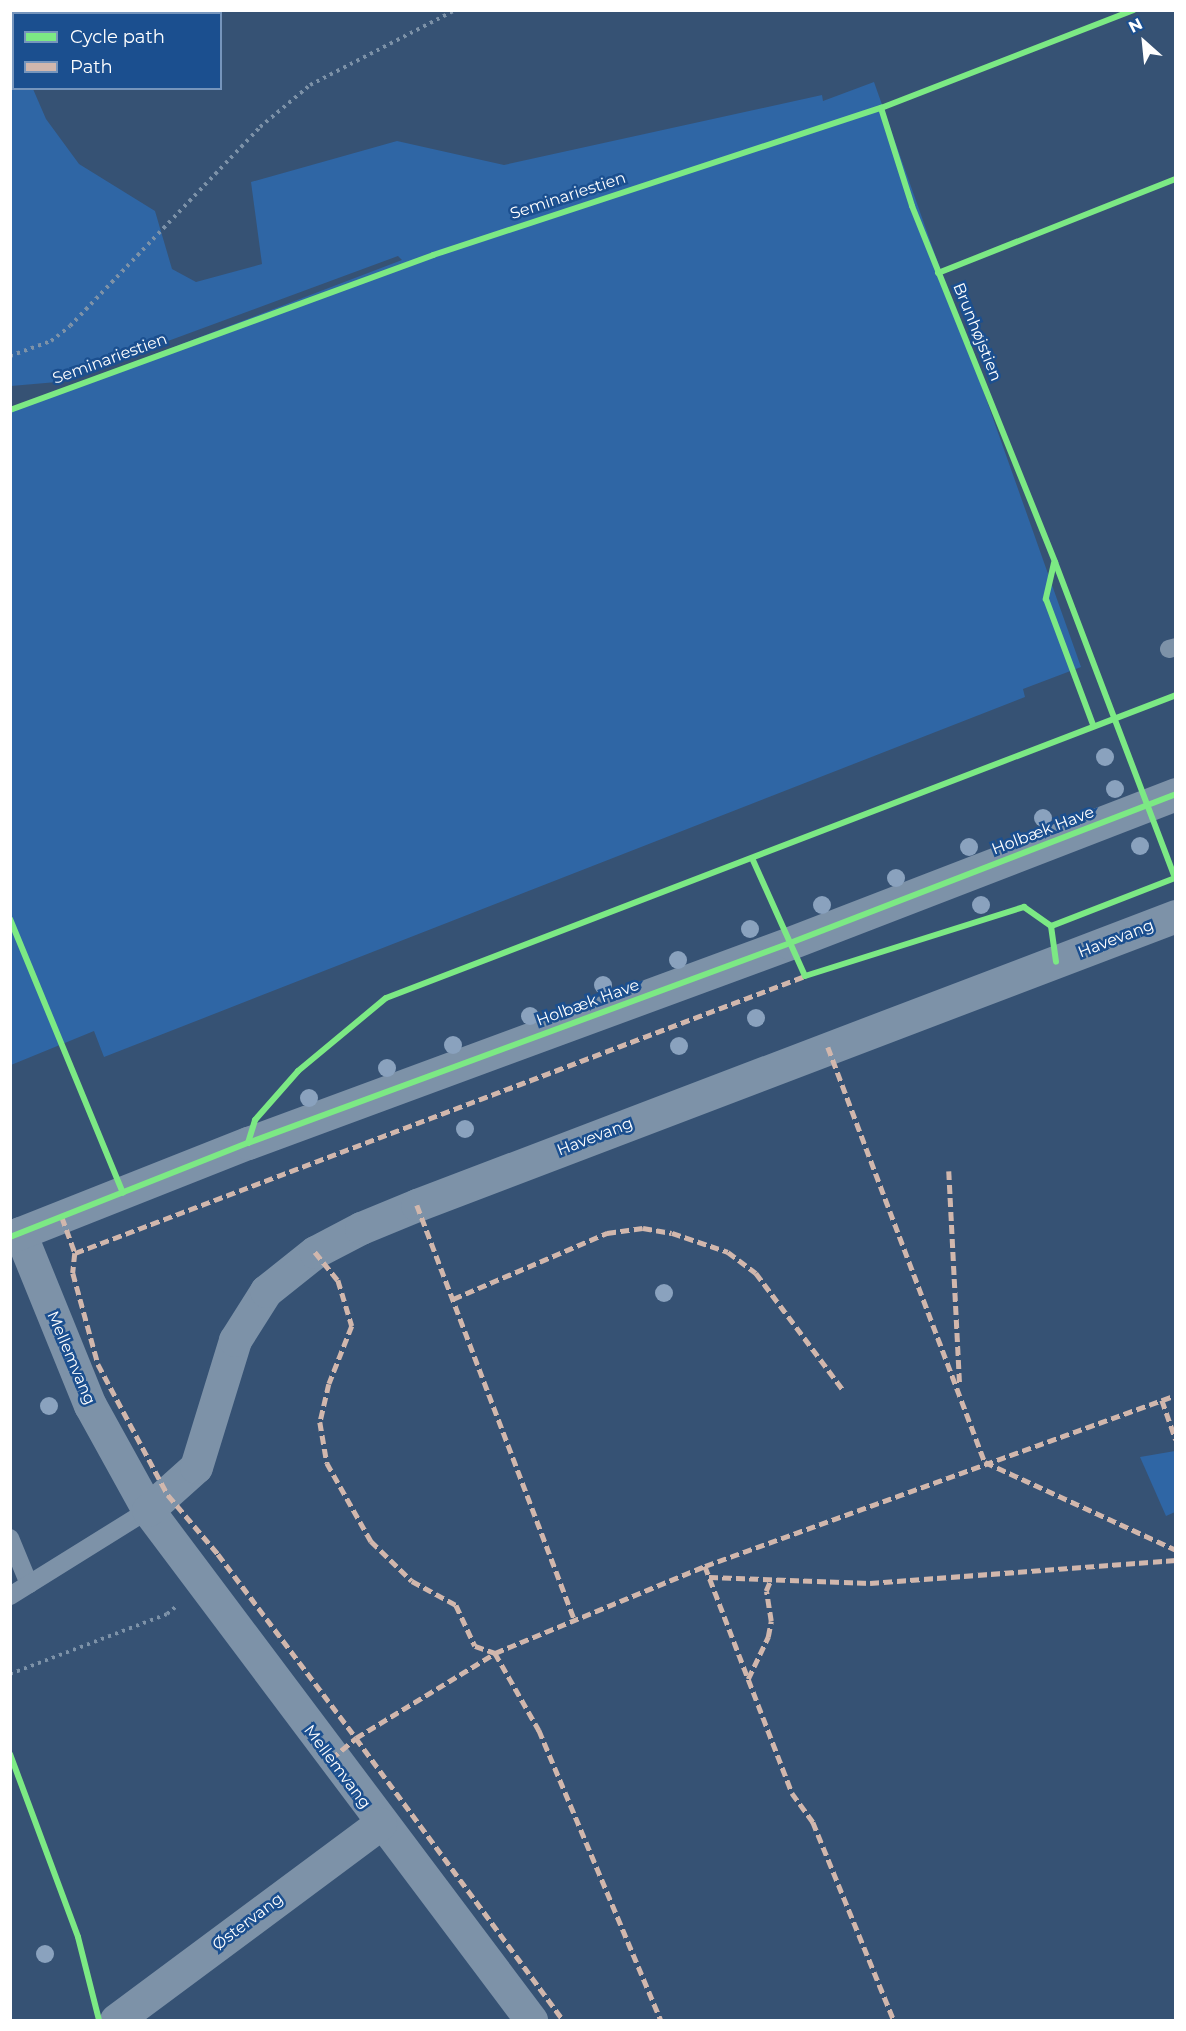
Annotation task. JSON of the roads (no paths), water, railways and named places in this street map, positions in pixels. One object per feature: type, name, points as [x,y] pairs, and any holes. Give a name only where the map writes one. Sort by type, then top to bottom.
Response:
[{"type":"street","name":"Holbæk Have","points":[[15,1235],[248,1143],[790,943],[1176,794]]},
{"type":"street","name":"Havevang","points":[[148,1510],[196,1467],[235,1340],[266,1291],[315,1252],[361,1227],[417,1205],[1176,916]]},
{"type":"street","name":"Mellemvang","points":[[15,1235],[90,1405],[148,1510],[380,1824],[531,2020]]},
{"type":"street","name":"Østervang","points":[[116,2020],[380,1824]]},
{"type":"lane","points":[[10,1596],[148,1510]]},
{"type":"lane","points":[[10,1538],[29,1584]]}]
